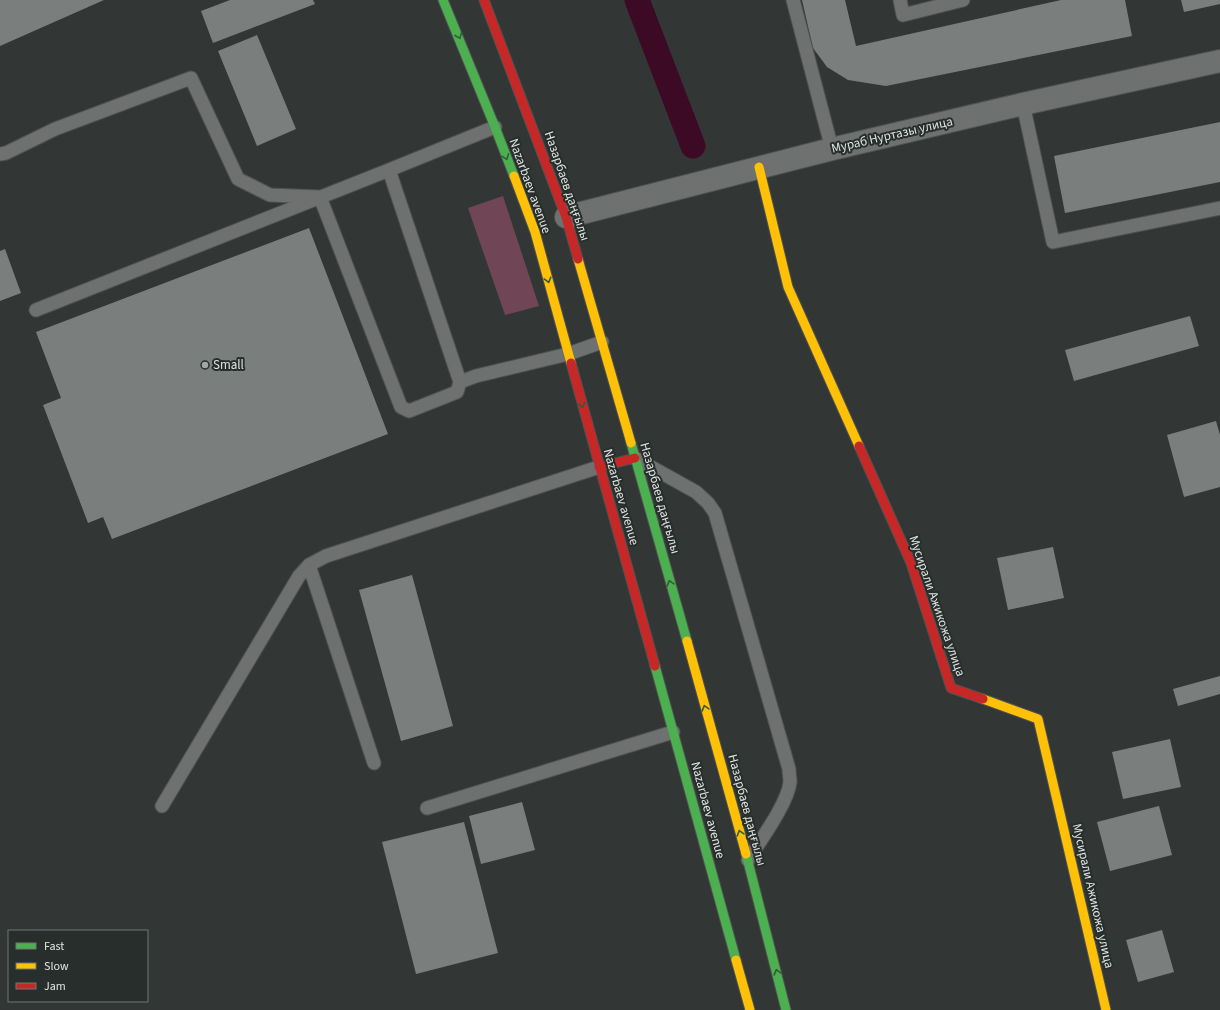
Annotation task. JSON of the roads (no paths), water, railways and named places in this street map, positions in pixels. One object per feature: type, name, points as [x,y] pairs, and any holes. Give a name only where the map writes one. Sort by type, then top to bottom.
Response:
[{"type":"main road","name":"Nazarbaev avenue","points":[[443,0],[535,232],[750,1010]]},
{"type":"main road","name":"Назарбаев даңғылы","points":[[484,0],[566,217],[748,860],[786,1010]]},
{"type":"main road","name":"Мусирали Ажикожа улица","points":[[759,167],[788,287],[911,563],[951,688],[1038,719],[1106,1010]]},
{"type":"main road","points":[[599,467],[635,458]]},
{"type":"street","name":"Мураб Нуртазы улица","points":[[566,217],[832,149],[1023,104],[1220,62]]},
{"type":"lane","points":[[793,0],[832,149]]},
{"type":"lane","points":[[900,0],[903,15],[963,0]]},
{"type":"lane","points":[[0,154],[6,153],[55,129],[191,78],[238,179],[270,195],[320,197]]},
{"type":"lane","points":[[1023,104],[1053,242],[1220,208]]},
{"type":"lane","points":[[36,310],[494,127]]},
{"type":"lane","points":[[320,197],[401,407],[409,411],[457,392],[460,382],[389,170]]},
{"type":"lane","points":[[460,382],[476,376],[568,354],[602,342]]},
{"type":"lane","points":[[635,458],[696,492],[716,513],[789,769],[790,781],[782,806],[748,860]]},
{"type":"lane","points":[[162,806],[299,576],[309,566],[326,556],[599,467]]},
{"type":"lane","points":[[309,566],[374,763]]},
{"type":"lane","points":[[426,808],[673,732]]},
{"type":"waterway","points":[[637,0],[693,146]]},
{"type":"place","name":"Small","points":[[205,365]]}]
